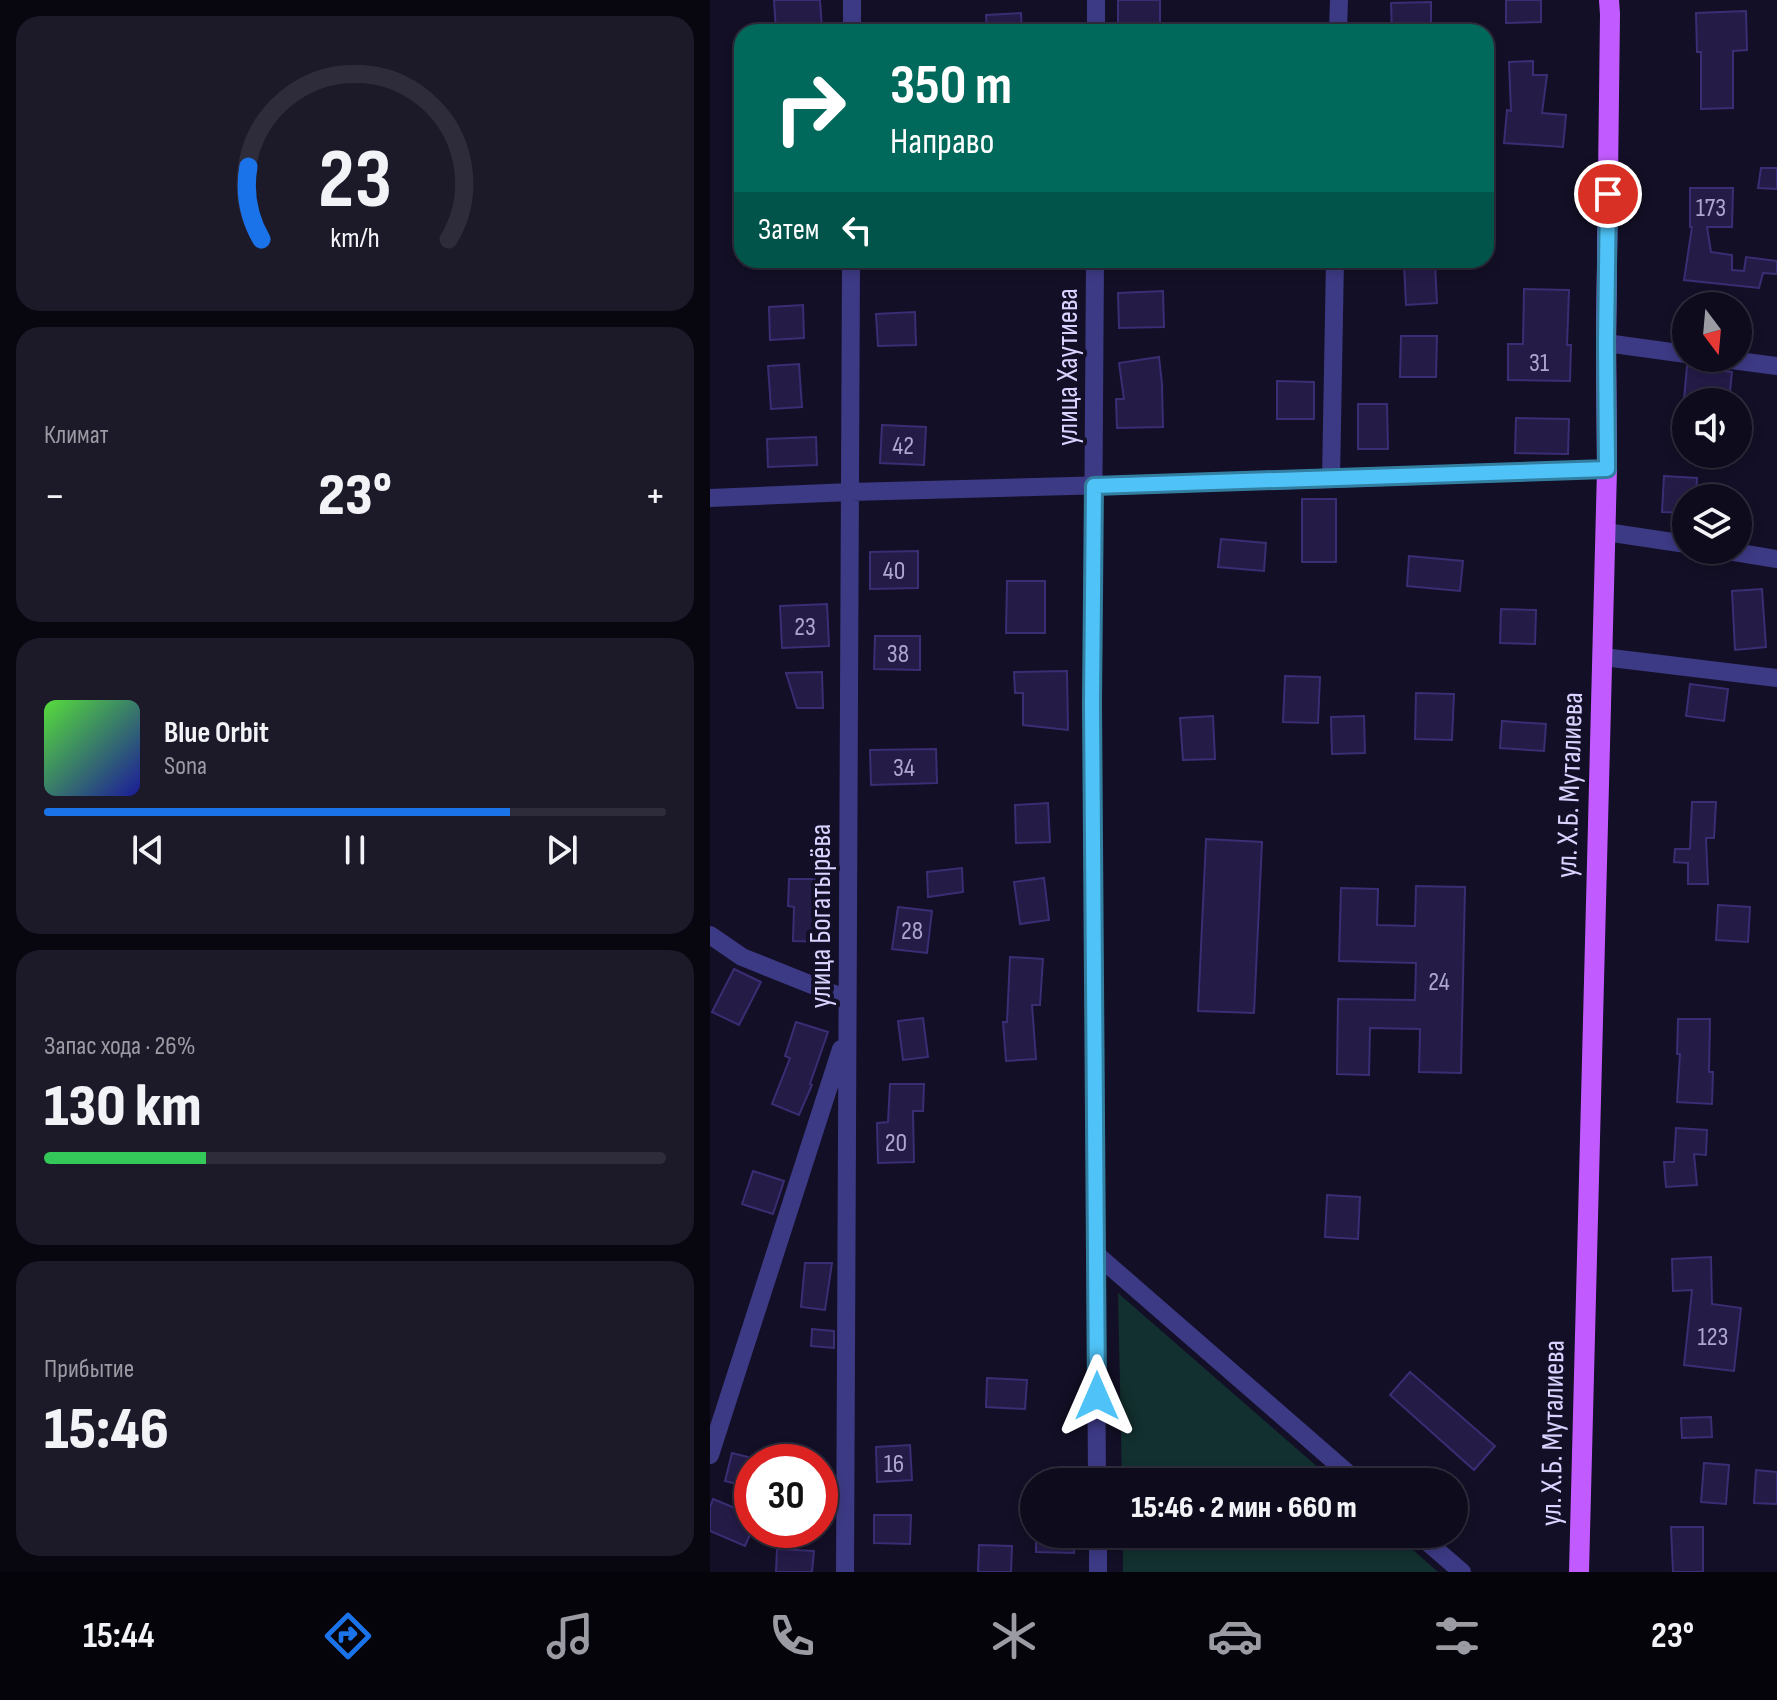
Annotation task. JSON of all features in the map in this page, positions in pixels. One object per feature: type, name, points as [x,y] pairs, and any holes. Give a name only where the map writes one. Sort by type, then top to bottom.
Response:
[{"type":"main road","name":"ул. Х.Б. Муталиева","points":[[1579,1572],[1606,532],[1609,0]]},
{"type":"street","points":[[852,0],[852,24]]},
{"type":"street","points":[[1096,0],[1096,24]]},
{"type":"street","points":[[1338,24],[1339,0]]},
{"type":"street","name":"улица Богатырёва","points":[[845,1572],[851,268]]},
{"type":"street","name":"улица Хаутиева","points":[[1095,268],[1092,719],[1097,1468]]},
{"type":"street","points":[[1331,479],[1335,268]]},
{"type":"street","points":[[1606,343],[1672,352]]},
{"type":"street","points":[[1752,363],[1777,366]]},
{"type":"street","points":[[710,498],[1607,469]]},
{"type":"street","points":[[1606,532],[1672,542]]},
{"type":"street","points":[[1752,555],[1777,559]]},
{"type":"street","points":[[1603,657],[1777,678]]},
{"type":"street","points":[[710,935],[742,957],[847,999]]},
{"type":"street","points":[[710,1455],[847,1031]]},
{"type":"street","points":[[1096,1254],[1342,1468]]},
{"type":"street","points":[[1098,1548],[1098,1572]]},
{"type":"street","points":[[1434,1548],[1462,1572]]},
{"type":"green space","points":[[1118,1293],[1319,1468],[1122,1468]]},
{"type":"green space","points":[[1123,1548],[1411,1548],[1438,1572],[1123,1572]]},
{"type":"building","points":[[774,0],[820,0],[822,24],[776,24]]},
{"type":"building","points":[[1118,0],[1160,0],[1160,24],[1118,24]]},
{"type":"building","points":[[1506,0],[1541,0],[1541,22],[1506,23]]},
{"type":"building","points":[[1431,2],[1431,24],[1392,24],[1391,3]]},
{"type":"building","points":[[1746,11],[1747,50],[1733,51],[1733,108],[1701,109],[1701,52],[1697,52],[1696,13]]},
{"type":"building","points":[[1021,13],[1022,24],[987,24],[986,15]]},
{"type":"building","points":[[1533,61],[1533,75],[1547,75],[1542,113],[1566,115],[1563,147],[1504,143],[1507,110],[1511,111],[1509,62]]},
{"type":"building","points":[[1761,168],[1777,168],[1777,189],[1758,188]]},
{"type":"building","points":[[1690,188],[1733,188],[1732,227],[1707,227],[1711,252],[1732,255],[1732,270],[1744,271],[1746,257],[1777,261],[1777,274],[1763,273],[1759,288],[1684,280],[1692,227]]},
{"type":"building","points":[[1404,268],[1435,268],[1437,303],[1406,305]]},
{"type":"building","points":[[1524,289],[1569,290],[1567,345],[1571,345],[1570,381],[1508,380],[1508,344],[1523,344]]},
{"type":"building","points":[[1163,291],[1164,327],[1119,328],[1118,293]]},
{"type":"building","points":[[803,305],[804,338],[770,340],[769,307]]},
{"type":"building","points":[[915,312],[916,345],[878,346],[876,314]]},
{"type":"building","points":[[1401,336],[1437,336],[1436,377],[1400,377]]},
{"type":"building","points":[[1159,357],[1163,427],[1117,428],[1116,399],[1124,399],[1119,363]]},
{"type":"building","points":[[799,364],[802,407],[771,409],[768,366]]},
{"type":"building","points":[[1686,372],[1732,372],[1730,388],[1685,388]]},
{"type":"building","points":[[1277,381],[1314,382],[1314,419],[1277,419]]},
{"type":"building","points":[[1358,404],[1387,404],[1388,449],[1358,449]]},
{"type":"building","points":[[1516,418],[1569,419],[1568,454],[1515,453]]},
{"type":"building","points":[[882,425],[926,427],[924,465],[880,463]]},
{"type":"building","points":[[816,437],[817,465],[768,467],[767,439]]},
{"type":"building","points":[[1664,476],[1697,478],[1697,484],[1672,484],[1672,512],[1662,512]]},
{"type":"building","points":[[1302,499],[1336,499],[1336,562],[1302,562]]},
{"type":"building","points":[[1221,539],[1266,543],[1264,571],[1218,567]]},
{"type":"building","points":[[918,551],[918,588],[870,589],[870,552]]},
{"type":"building","points":[[1409,556],[1463,561],[1460,591],[1407,586]]},
{"type":"building","points":[[1007,581],[1045,581],[1045,633],[1006,633]]},
{"type":"building","points":[[1762,589],[1766,647],[1735,650],[1732,591]]},
{"type":"building","points":[[827,604],[829,646],[782,648],[780,606]]},
{"type":"building","points":[[1501,609],[1536,610],[1535,644],[1500,643]]},
{"type":"building","points":[[875,636],[920,636],[920,670],[874,669]]},
{"type":"building","points":[[1067,671],[1068,730],[1023,725],[1023,693],[1015,693],[1014,672]]},
{"type":"building","points":[[822,672],[823,708],[797,708],[786,673]]},
{"type":"building","points":[[1285,676],[1320,677],[1318,723],[1283,722]]},
{"type":"building","points":[[1690,684],[1728,689],[1724,721],[1686,716]]},
{"type":"building","points":[[1416,693],[1454,694],[1452,740],[1415,739]]},
{"type":"building","points":[[1213,716],[1215,759],[1183,760],[1180,718]]},
{"type":"building","points":[[1364,716],[1365,753],[1332,754],[1331,717]]},
{"type":"building","points":[[1502,721],[1546,724],[1544,751],[1500,748]]},
{"type":"building","points":[[936,749],[937,783],[871,785],[870,750]]},
{"type":"building","points":[[1692,802],[1716,802],[1714,838],[1706,838],[1708,884],[1688,884],[1688,863],[1674,862],[1675,849],[1690,849]]},
{"type":"building","points":[[1048,803],[1050,842],[1016,843],[1015,805]]},
{"type":"building","points":[[1206,839],[1262,842],[1254,1013],[1198,1011]]},
{"type":"building","points":[[962,868],[963,892],[928,897],[927,872]]},
{"type":"building","points":[[1044,878],[1049,920],[1020,924],[1014,882]]},
{"type":"building","points":[[789,879],[815,879],[813,918],[828,918],[828,942],[793,941],[794,907],[788,906]]},
{"type":"building","points":[[1416,886],[1465,887],[1461,1073],[1419,1072],[1420,1029],[1370,1028],[1369,1075],[1337,1074],[1338,999],[1415,1000],[1416,963],[1339,961],[1341,888],[1378,889],[1377,925],[1415,926]]},
{"type":"building","points":[[1718,905],[1750,907],[1748,942],[1716,940]]},
{"type":"building","points":[[898,907],[932,911],[927,953],[892,949]]},
{"type":"building","points":[[1010,957],[1043,959],[1040,1005],[1032,1005],[1036,1059],[1006,1061],[1003,1022],[1007,1022]]},
{"type":"building","points":[[734,969],[761,982],[739,1025],[712,1012]]},
{"type":"building","points":[[923,1018],[928,1057],[903,1060],[898,1021]]},
{"type":"building","points":[[1678,1019],[1710,1019],[1712,1104],[1677,1102],[1680,1054],[1677,1054]]},
{"type":"building","points":[[796,1022],[828,1032],[799,1115],[772,1104],[790,1058],[785,1056]]},
{"type":"building","points":[[890,1084],[924,1084],[923,1111],[913,1111],[914,1162],[878,1163],[877,1123],[888,1122]]},
{"type":"building","points":[[1676,1128],[1707,1130],[1706,1155],[1694,1154],[1697,1185],[1666,1187],[1664,1162],[1674,1162]]},
{"type":"building","points":[[753,1171],[784,1181],[773,1214],[742,1204]]},
{"type":"building","points":[[1327,1195],[1360,1197],[1358,1239],[1325,1237]]},
{"type":"building","points":[[1711,1257],[1712,1304],[1741,1308],[1734,1371],[1684,1365],[1692,1290],[1673,1291],[1672,1259]]},
{"type":"building","points":[[805,1263],[832,1263],[825,1310],[801,1307]]},
{"type":"building","points":[[812,1329],[834,1331],[834,1348],[811,1346]]},
{"type":"building","points":[[1410,1372],[1495,1446],[1474,1470],[1390,1395]]},
{"type":"building","points":[[987,1378],[1027,1380],[1025,1409],[986,1407]]},
{"type":"building","points":[[1711,1417],[1712,1437],[1682,1438],[1681,1418]]},
{"type":"building","points":[[910,1445],[912,1480],[877,1482],[876,1447]]},
{"type":"building","points":[[732,1453],[734,1454],[734,1483],[725,1481]]},
{"type":"building","points":[[1704,1463],[1729,1465],[1726,1504],[1701,1502]]},
{"type":"building","points":[[1756,1470],[1777,1472],[1777,1504],[1754,1503]]},
{"type":"building","points":[[713,1499],[734,1508],[734,1541],[710,1531]]},
{"type":"building","points":[[874,1515],[911,1515],[910,1544],[874,1543]]},
{"type":"building","points":[[1671,1527],[1703,1527],[1703,1572],[1673,1572]]},
{"type":"building","points":[[979,1545],[1012,1546],[1011,1572],[978,1572]]},
{"type":"building","points":[[1036,1548],[1074,1548],[1074,1553],[1036,1552]]},
{"type":"building","points":[[777,1549],[814,1551],[812,1572],[776,1572]]},
{"type":"route","points":[[1097,1396],[1092,703],[1094,486],[1607,469],[1608,194]]}]
